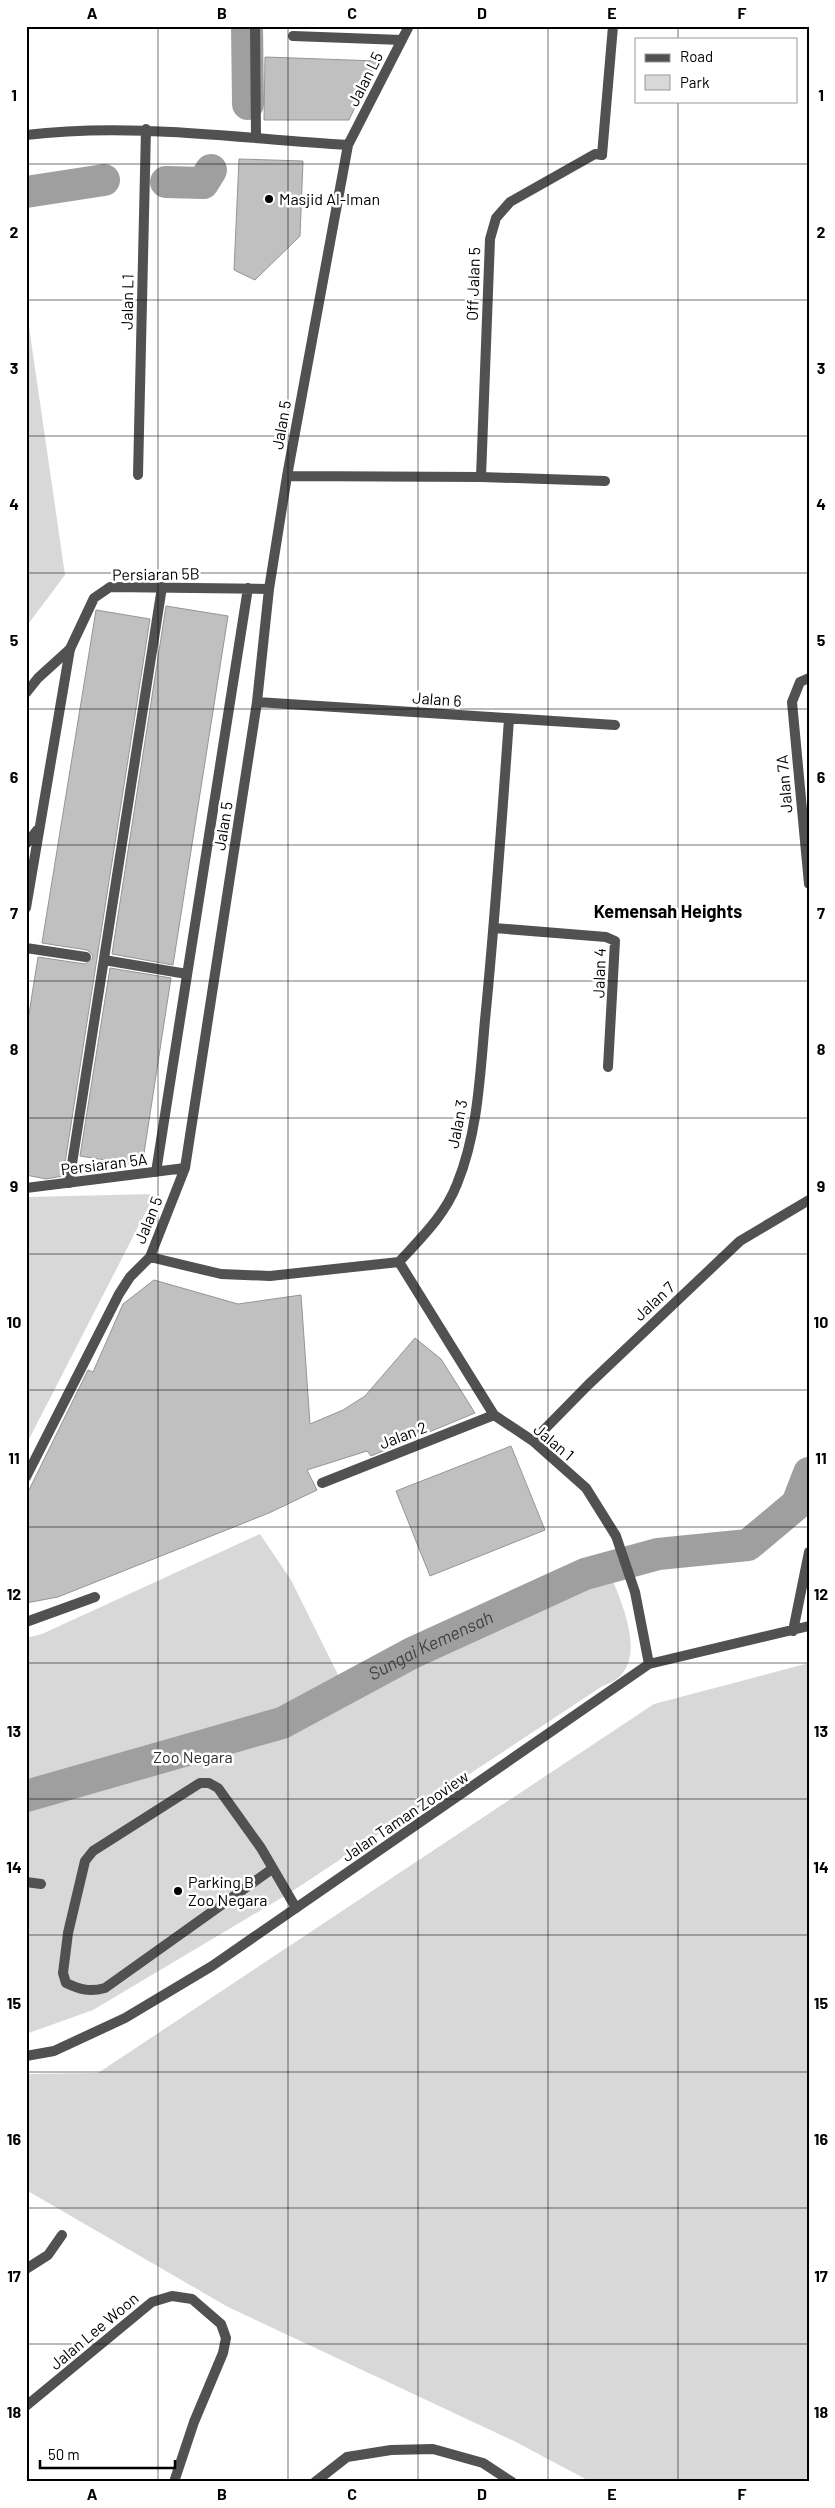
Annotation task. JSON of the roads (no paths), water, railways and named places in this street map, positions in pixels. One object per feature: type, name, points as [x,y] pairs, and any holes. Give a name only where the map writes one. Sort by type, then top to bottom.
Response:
[{"type":"street","points":[[255,26],[256,138]]},
{"type":"street","name":"Jalan L5","points":[[348,145],[409,26]]},
{"type":"street","name":"Off Jalan 5","points":[[481,477],[490,239],[496,218],[510,202],[594,154],[602,155],[613,26]]},
{"type":"street","points":[[292,36],[402,40]]},
{"type":"street","points":[[26,135],[55,131],[146,129],[348,145]]},
{"type":"street","name":"Jalan L1","points":[[138,475],[146,129]]},
{"type":"street","name":"Jalan 5","points":[[26,1477],[119,1294],[130,1276],[150,1257],[185,1168],[257,702],[269,589],[287,476],[348,145]]},
{"type":"street","points":[[287,476],[481,477],[605,481]]},
{"type":"street","name":"Persiaran 5B","points":[[26,908],[38,828],[70,649],[94,598],[110,587],[269,589]]},
{"type":"street","points":[[69,1183],[162,587]]},
{"type":"street","name":"Jalan 5","points":[[156,1172],[248,588]]},
{"type":"street","points":[[26,693],[38,678],[70,649]]},
{"type":"street","name":"Jalan 7A","points":[[805,680],[792,702],[809,884]]},
{"type":"street","name":"Jalan 6","points":[[257,702],[615,725]]},
{"type":"street","name":"Jalan 3","points":[[399,1262],[442,1213],[457,1184],[468,1149],[477,1104],[494,928],[509,719]]},
{"type":"street","points":[[26,844],[38,828]]},
{"type":"street","name":"Jalan 4","points":[[494,928],[606,938],[615,941],[608,1067]]},
{"type":"street","points":[[26,948],[86,958]]},
{"type":"street","points":[[104,960],[187,974]]},
{"type":"street","name":"Persiaran 5A","points":[[26,1188],[185,1168]]},
{"type":"street","name":"Jalan 7","points":[[533,1442],[588,1385],[740,1241],[809,1200]]},
{"type":"street","points":[[150,1257],[221,1274],[270,1276],[399,1262]]},
{"type":"street","name":"Jalan 1","points":[[399,1262],[494,1415],[533,1442],[586,1488],[616,1536],[634,1592],[649,1664]]},
{"type":"street","name":"Jalan 2","points":[[322,1483],[494,1415]]},
{"type":"street","points":[[793,1631],[809,1552]]},
{"type":"street","points":[[26,1622],[95,1598]]},
{"type":"street","name":"Jalan Taman Zooview","points":[[26,2056],[54,2050],[125,2018],[212,1966],[649,1664],[809,1626]]},
{"type":"street","points":[[272,1869],[105,1988],[91,1991],[80,1990],[66,1983],[63,1973],[68,1933],[85,1861],[93,1851],[200,1783],[209,1783],[218,1788],[261,1848],[296,1908]]},
{"type":"street","points":[[26,1882],[41,1884]]},
{"type":"street","points":[[26,2269],[48,2255],[62,2235]]},
{"type":"street","name":"Jalan Lee Woon","points":[[26,2406],[152,2302],[172,2296],[192,2299],[222,2324],[226,2338],[223,2353],[191,2429],[174,2482]]},
{"type":"street","points":[[315,2482],[347,2457],[391,2450],[433,2448],[483,2463],[512,2482]]},
{"type":"waterway","points":[[247,26],[248,104]]},
{"type":"waterway","points":[[166,182],[203,183],[211,170]]},
{"type":"waterway","points":[[26,192],[104,180]]},
{"type":"waterway","name":"Sungai Kemensah","points":[[26,1796],[282,1723],[412,1653],[585,1574],[658,1554],[748,1545],[797,1504],[809,1473]]},
{"type":"place","name":"Masjid Al-Iman","points":[[269,199]]},
{"type":"place","name":"Parking B Zoo Negara","points":[[178,1891]]},
{"type":"district","name":"Kemensah Heights","points":[[668,912]]},
{"type":"park label","name":"Zoo Negara","points":[[193,1757]]}]
